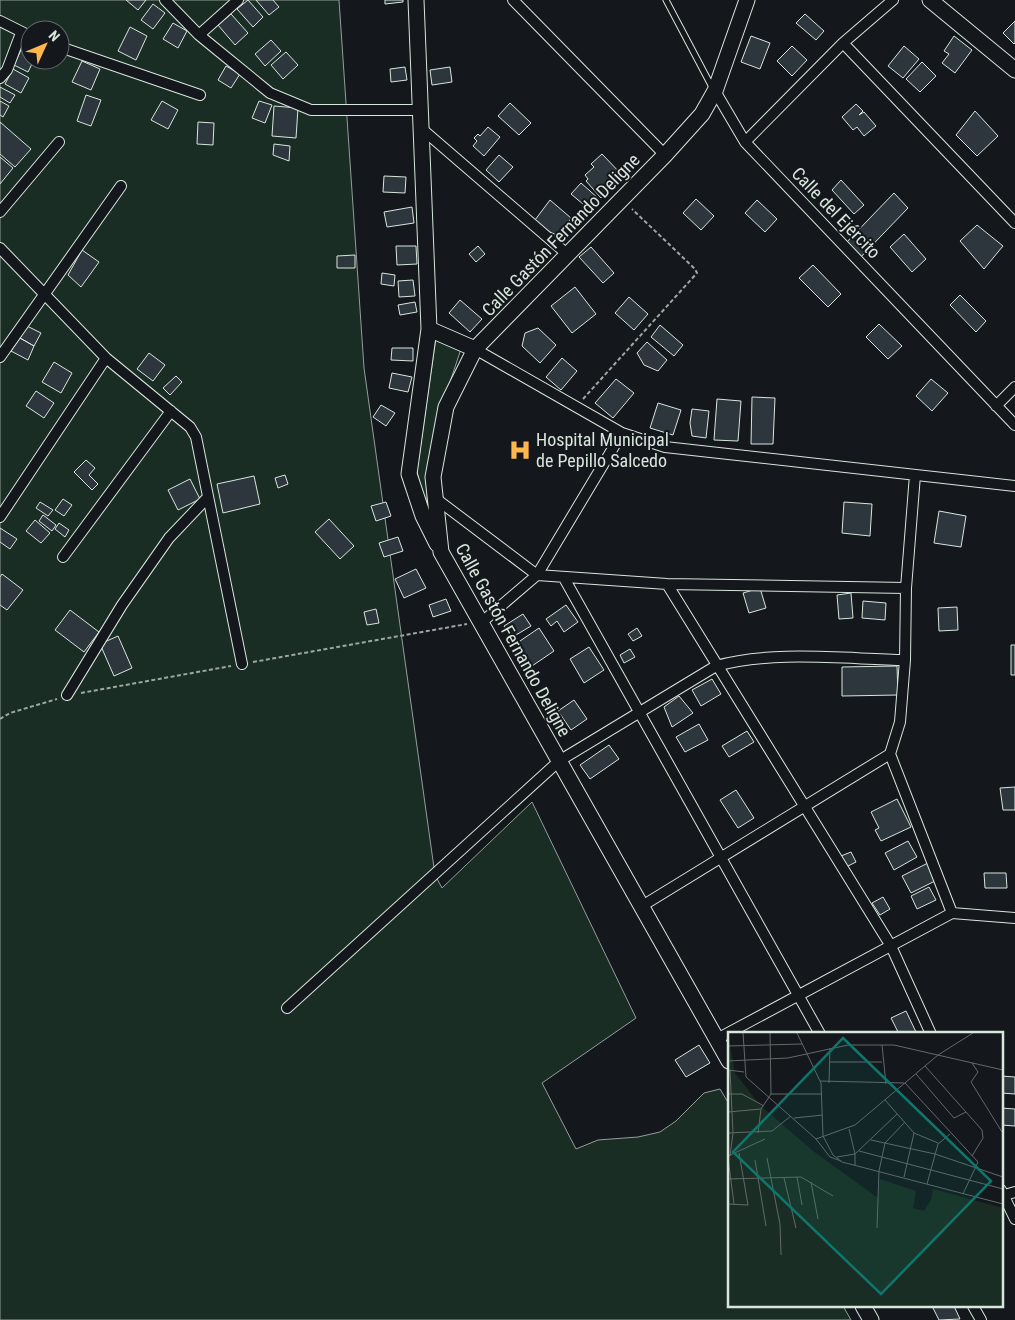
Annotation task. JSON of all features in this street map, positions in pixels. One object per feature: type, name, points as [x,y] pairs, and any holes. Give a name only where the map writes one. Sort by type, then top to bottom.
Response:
[{"type":"street","points":[[165,0],[199,35],[270,93],[311,110],[421,110]]},
{"type":"street","points":[[199,35],[238,0]]},
{"type":"street","points":[[416,0],[429,329],[409,474],[423,516],[441,552]]},
{"type":"street","points":[[514,0],[665,155]]},
{"type":"street","name":"Calle Gastón Fernando Deligne","points":[[728,1059],[441,552],[433,477],[446,407],[475,348],[665,155],[702,114],[715,91],[747,0]]},
{"type":"street","points":[[745,142],[843,43],[893,0]]},
{"type":"street","points":[[930,0],[1015,70]]},
{"type":"street","points":[[0,21],[20,32]]},
{"type":"street","points":[[843,43],[1015,223]]},
{"type":"street","points":[[0,78],[7,70],[20,46]]},
{"type":"street","points":[[70,50],[200,95]]},
{"type":"street","name":"Calle del Ejército","points":[[715,91],[745,142],[1015,424]]},
{"type":"street","points":[[422,130],[567,254]]},
{"type":"street","points":[[0,212],[58,142]]},
{"type":"street","points":[[0,357],[121,186]]},
{"type":"street","points":[[0,248],[106,358],[190,427],[196,437],[242,664]]},
{"type":"street","points":[[429,329],[475,348],[622,433],[665,447],[1015,486]]},
{"type":"street","points":[[0,517],[106,358]]},
{"type":"street","points":[[996,406],[1015,387]]},
{"type":"street","points":[[63,556],[171,411]]},
{"type":"street","points":[[482,622],[538,575],[622,433]]},
{"type":"street","points":[[915,475],[906,588],[905,660],[900,722],[890,754],[952,913]]},
{"type":"street","points":[[67,696],[122,605],[169,538],[208,498]]},
{"type":"street","points":[[435,498],[538,575],[667,584],[906,588]]},
{"type":"street","points":[[564,578],[819,1032]]},
{"type":"street","points":[[667,584],[891,946],[929,1032]]},
{"type":"street","points":[[287,1008],[559,761],[716,666],[741,658],[905,660]]},
{"type":"street","points":[[642,906],[890,754]]},
{"type":"street","points":[[730,1032],[952,913],[1015,918]]},
{"type":"street","points":[[717,1039],[728,1033]]},
{"type":"street","points":[[1015,1192],[1002,1194],[1015,1219]]},
{"type":"street","points":[[864,1308],[870,1320]]},
{"type":"street","points":[[974,1308],[981,1320]]},
{"type":"lane","name":"Calle del Ejército","points":[[666,0],[715,91]]},
{"type":"path","points":[[576,407],[697,273],[621,198]]},
{"type":"green space","points":[[0,0],[339,0],[364,368],[435,875],[442,888],[532,802],[636,1018],[542,1083],[576,1149],[598,1140],[638,1137],[660,1132],[676,1121],[704,1093],[720,1089],[728,1102],[728,1308],[844,1308],[851,1320],[0,1320]]},
{"type":"green space","points":[[436,337],[461,349],[448,388],[430,458],[426,513],[417,471]]},
{"type":"building","points":[[126,0],[146,0],[138,10]]},
{"type":"building","points":[[248,0],[263,17],[253,27],[237,9]]},
{"type":"building","points":[[256,0],[273,0],[279,7],[269,15]]},
{"type":"building","points":[[385,0],[403,0],[403,2],[385,4]]},
{"type":"building","points":[[153,4],[165,13],[153,29],[141,20]]},
{"type":"building","points":[[231,14],[248,33],[235,45],[218,25]]},
{"type":"building","points":[[805,14],[824,31],[816,40],[796,23]]},
{"type":"building","points":[[1015,21],[1015,43],[1014,44],[1003,33]]},
{"type":"building","points":[[173,23],[187,31],[178,48],[163,39]]},
{"type":"building","points":[[130,27],[147,36],[136,60],[118,51]]},
{"type":"building","points":[[751,36],[770,43],[760,69],[741,62]]},
{"type":"building","points":[[954,36],[972,50],[955,73],[942,63],[949,54],[944,51]]},
{"type":"building","points":[[271,40],[281,51],[265,66],[255,54]]},
{"type":"building","points":[[792,46],[807,60],[792,76],[777,61]]},
{"type":"building","points":[[904,46],[919,59],[903,78],[888,66]]},
{"type":"building","points":[[20,52],[20,68],[14,65]]},
{"type":"building","points":[[286,52],[298,65],[283,79],[271,65]]},
{"type":"building","points":[[82,61],[100,69],[91,90],[72,82]]},
{"type":"building","points":[[922,62],[936,76],[920,92],[906,79]]},
{"type":"building","points":[[226,66],[240,74],[231,88],[218,80]]},
{"type":"building","points":[[405,67],[407,80],[391,82],[390,69]]},
{"type":"building","points":[[450,67],[452,82],[432,85],[430,70]]},
{"type":"building","points":[[13,69],[29,78],[21,93],[5,84]]},
{"type":"building","points":[[0,87],[15,95],[10,103],[0,97]]},
{"type":"building","points":[[86,95],[101,100],[91,126],[77,121]]},
{"type":"building","points":[[0,101],[9,106],[3,117],[0,115]]},
{"type":"building","points":[[162,101],[178,110],[168,129],[151,120]]},
{"type":"building","points":[[259,101],[272,105],[265,123],[252,118]]},
{"type":"building","points":[[510,103],[531,123],[519,135],[498,116]]},
{"type":"building","points":[[856,104],[863,111],[859,115],[864,112],[876,126],[864,136],[857,127],[853,130],[842,117]]},
{"type":"building","points":[[274,106],[298,108],[296,138],[272,136]]},
{"type":"building","points":[[975,111],[998,136],[977,156],[956,135]]},
{"type":"building","points":[[0,122],[31,149],[15,167],[0,154]]},
{"type":"building","points":[[198,122],[214,123],[213,145],[197,144]]},
{"type":"building","points":[[488,127],[500,137],[484,156],[473,146],[477,141],[474,138],[478,134],[480,136]]},
{"type":"building","points":[[274,144],[290,146],[289,161],[273,155]]},
{"type":"building","points":[[602,154],[623,176],[601,198],[586,181],[588,179],[585,175],[594,167],[591,164]]},
{"type":"building","points":[[499,155],[513,167],[499,182],[486,170]]},
{"type":"building","points":[[0,157],[13,168],[0,184]]},
{"type":"building","points":[[384,176],[406,177],[405,193],[383,192]]},
{"type":"building","points":[[841,180],[864,205],[854,214],[832,190]]},
{"type":"building","points":[[581,183],[599,199],[590,210],[571,194]]},
{"type":"building","points":[[894,193],[908,208],[858,260],[844,245]]},
{"type":"building","points":[[696,199],[714,216],[701,230],[683,213]]},
{"type":"building","points":[[550,200],[571,218],[561,237],[532,224]]},
{"type":"building","points":[[757,200],[777,219],[765,232],[745,213]]},
{"type":"building","points":[[412,207],[414,223],[387,227],[384,212]]},
{"type":"building","points":[[977,225],[1003,246],[984,269],[960,241]]},
{"type":"building","points":[[904,234],[926,259],[912,272],[890,247]]},
{"type":"building","points":[[396,246],[416,246],[417,264],[397,265]]},
{"type":"building","points":[[478,246],[485,254],[476,262],[469,254]]},
{"type":"building","points":[[591,247],[614,273],[603,283],[579,257]]},
{"type":"building","points":[[82,250],[99,262],[81,287],[68,275]]},
{"type":"building","points":[[355,255],[355,268],[337,268],[337,256]]},
{"type":"building","points":[[813,265],[841,294],[828,307],[799,278]]},
{"type":"building","points":[[382,273],[395,275],[394,286],[381,284]]},
{"type":"building","points":[[413,280],[415,296],[399,297],[398,281]]},
{"type":"building","points":[[575,287],[596,314],[572,333],[551,306]]},
{"type":"building","points":[[960,295],[986,321],[976,332],[950,305]]},
{"type":"building","points":[[629,297],[648,314],[634,330],[615,313]]},
{"type":"building","points":[[460,300],[482,319],[470,332],[449,313]]},
{"type":"building","points":[[415,302],[417,312],[400,315],[398,305]]},
{"type":"building","points":[[879,324],[902,346],[888,359],[866,337]]},
{"type":"building","points":[[660,325],[683,345],[674,356],[651,337]]},
{"type":"building","points":[[27,326],[41,333],[34,346],[20,338]]},
{"type":"building","points":[[538,328],[556,345],[540,363],[522,346],[525,333]]},
{"type":"building","points":[[20,338],[34,346],[28,360],[11,351]]},
{"type":"building","points":[[647,342],[667,360],[658,371],[644,365],[637,353]]},
{"type":"building","points":[[392,348],[413,348],[413,361],[391,360]]},
{"type":"building","points":[[149,353],[165,365],[153,381],[137,369]]},
{"type":"building","points":[[562,358],[577,371],[561,390],[546,377]]},
{"type":"building","points":[[54,362],[72,373],[61,393],[42,382]]},
{"type":"building","points":[[392,373],[412,377],[408,392],[389,388]]},
{"type":"building","points":[[176,376],[182,382],[170,395],[163,388]]},
{"type":"building","points":[[616,379],[634,393],[613,418],[595,403]]},
{"type":"building","points":[[931,379],[948,393],[932,411],[916,396]]},
{"type":"building","points":[[36,391],[54,403],[44,418],[26,406]]},
{"type":"building","points":[[752,397],[775,398],[773,444],[751,444]]},
{"type":"building","points":[[717,399],[741,401],[738,441],[714,440]]},
{"type":"building","points":[[658,403],[681,410],[673,435],[650,428]]},
{"type":"building","points":[[381,405],[395,413],[386,426],[373,417]]},
{"type":"building","points":[[692,409],[709,411],[706,438],[692,436],[690,423]]},
{"type":"building","points":[[86,460],[95,468],[89,475],[98,484],[92,490],[74,472]]},
{"type":"building","points":[[285,475],[288,484],[278,488],[275,478]]},
{"type":"building","points":[[254,476],[260,504],[223,513],[217,484]]},
{"type":"building","points":[[190,479],[200,499],[178,510],[168,490]]},
{"type":"building","points":[[63,499],[72,505],[64,516],[55,510]]},
{"type":"building","points":[[40,502],[53,510],[48,516],[36,508]]},
{"type":"building","points":[[386,502],[391,516],[376,521],[371,506]]},
{"type":"building","points":[[844,502],[872,504],[870,536],[842,533]]},
{"type":"building","points":[[939,511],[966,516],[961,547],[934,543]]},
{"type":"building","points":[[43,515],[56,525],[52,531],[39,521]]},
{"type":"building","points":[[329,519],[354,546],[340,559],[315,532]]},
{"type":"building","points":[[35,520],[50,533],[41,543],[26,531]]},
{"type":"building","points":[[59,523],[69,530],[65,537],[55,529]]},
{"type":"building","points":[[0,528],[17,539],[10,549],[0,542]]},
{"type":"building","points":[[398,537],[403,551],[384,557],[379,543]]},
{"type":"building","points":[[416,569],[426,588],[404,598],[395,579]]},
{"type":"building","points":[[2,574],[23,590],[7,610],[0,605],[0,577]]},
{"type":"building","points":[[760,588],[766,608],[749,613],[743,593]]},
{"type":"building","points":[[851,593],[853,618],[839,619],[837,595]]},
{"type":"building","points":[[446,599],[451,611],[433,617],[429,605]]},
{"type":"building","points":[[863,601],[886,603],[885,620],[862,618]]},
{"type":"building","points":[[566,605],[578,622],[564,632],[557,621],[551,626],[546,619]]},
{"type":"building","points":[[957,607],[958,630],[939,631],[938,608]]},
{"type":"building","points":[[376,609],[379,623],[367,625],[364,612]]},
{"type":"building","points":[[70,610],[99,632],[84,652],[55,630]]},
{"type":"building","points":[[523,614],[531,626],[511,638],[504,626]]},
{"type":"building","points":[[539,628],[554,651],[532,666],[517,643]]},
{"type":"building","points":[[637,628],[642,636],[633,641],[628,634]]},
{"type":"building","points":[[118,636],[132,668],[114,676],[100,644]]},
{"type":"building","points":[[1011,645],[1015,645],[1015,675],[1011,675]]},
{"type":"building","points":[[589,647],[604,670],[584,683],[570,659]]},
{"type":"building","points":[[630,649],[635,657],[624,663],[620,655]]},
{"type":"building","points":[[897,666],[898,695],[842,696],[842,667]]},
{"type":"building","points":[[712,679],[721,694],[701,706],[692,690]]},
{"type":"building","points":[[679,696],[693,713],[672,727],[664,707]]},
{"type":"building","points":[[574,700],[587,719],[571,730],[558,711]]},
{"type":"building","points":[[699,724],[708,740],[685,752],[676,737]]},
{"type":"building","points":[[747,731],[754,742],[729,757],[722,746]]},
{"type":"building","points":[[609,745],[619,759],[590,779],[580,765]]},
{"type":"building","points":[[1015,787],[1015,810],[1003,810],[1000,788]]},
{"type":"building","points":[[736,790],[754,818],[738,828],[720,800]]},
{"type":"building","points":[[897,799],[911,827],[881,841],[875,830],[879,828],[871,812]]},
{"type":"building","points":[[908,841],[917,857],[894,870],[885,853]]},
{"type":"building","points":[[851,852],[856,862],[846,867],[841,856]]},
{"type":"building","points":[[928,863],[937,880],[911,893],[902,876]]},
{"type":"building","points":[[984,873],[1006,873],[1007,888],[985,888]]},
{"type":"building","points":[[929,887],[936,900],[917,909],[911,896]]},
{"type":"building","points":[[883,897],[890,909],[880,915],[872,903]]},
{"type":"building","points":[[906,1011],[916,1032],[898,1032],[891,1018]]},
{"type":"building","points":[[699,1045],[710,1063],[686,1077],[675,1060]]},
{"type":"building","points":[[1002,1076],[1015,1077],[1015,1094],[1002,1093]]},
{"type":"building","points":[[1002,1108],[1015,1109],[1015,1126],[1002,1125]]},
{"type":"building","points":[[933,1308],[955,1308],[960,1319],[939,1320]]},
{"type":"place","name":"Hospital Municipal de Pepillo Salcedo","points":[[520,450]]}]
